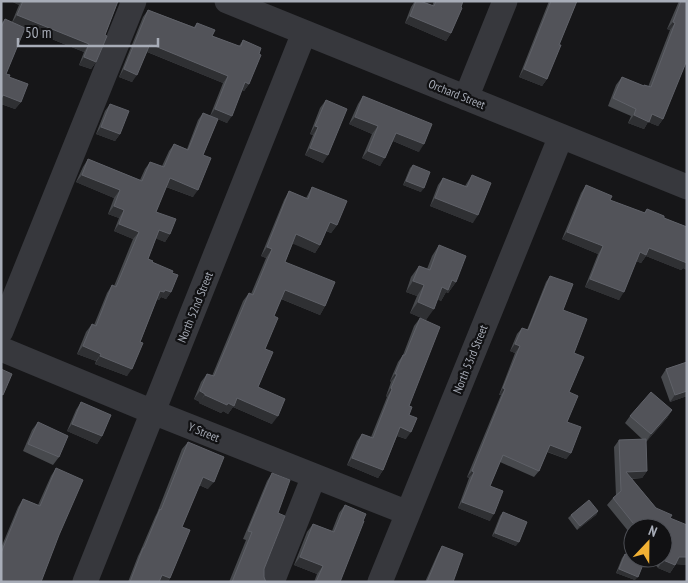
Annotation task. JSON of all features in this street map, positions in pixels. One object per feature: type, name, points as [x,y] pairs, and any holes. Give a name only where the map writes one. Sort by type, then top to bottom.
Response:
[{"type":"street","points":[[1,331],[134,1]]},
{"type":"street","name":"Orchard Street","points":[[227,1],[262,8],[304,33],[561,136],[684,179]]},
{"type":"street","points":[[466,98],[505,1]]},
{"type":"street","name":"North 52nd Street","points":[[85,582],[304,33]]},
{"type":"street","name":"North 53rd Street","points":[[380,582],[561,136]]},
{"type":"street","name":"Y Street","points":[[1,349],[153,412],[408,513]]},
{"type":"street","points":[[272,582],[314,476]]},
{"type":"building","points":[[23,1],[118,1],[105,35],[107,36],[96,62],[84,57],[89,44],[17,15]]},
{"type":"building","points":[[416,1],[434,6],[436,1],[463,1],[462,8],[451,33],[410,16]]},
{"type":"building","points":[[551,1],[577,1],[547,79],[524,69]]},
{"type":"building","points":[[681,1],[687,1],[687,60],[663,119],[652,114],[649,122],[634,115],[636,109],[613,98],[622,77],[651,87],[675,23],[673,22]]},
{"type":"building","points":[[148,10],[195,28],[197,23],[215,30],[212,36],[239,46],[241,46],[243,40],[261,48],[259,54],[261,55],[249,84],[245,82],[232,116],[215,109],[228,76],[150,44],[137,75],[124,69]]},
{"type":"building","points":[[5,19],[25,28],[6,74],[28,84],[21,102],[3,95],[1,99],[1,28]]},
{"type":"building","points":[[363,96],[432,124],[424,144],[396,133],[385,158],[368,151],[378,126],[355,117]]},
{"type":"building","points":[[326,100],[347,109],[328,155],[310,148],[318,127],[315,126]]},
{"type":"building","points":[[110,104],[129,111],[120,134],[101,127]]},
{"type":"building","points":[[203,113],[218,119],[203,155],[211,158],[198,190],[170,178],[156,212],[176,219],[170,234],[159,230],[148,259],[178,275],[171,292],[160,291],[140,342],[143,343],[132,369],[100,356],[101,354],[83,346],[92,324],[96,326],[112,285],[116,287],[139,232],[119,224],[124,210],[114,206],[120,190],[82,175],[88,159],[142,181],[150,162],[164,167],[174,144],[188,150]]},
{"type":"building","points":[[413,165],[430,172],[424,188],[406,181]]},
{"type":"building","points":[[472,175],[491,183],[478,215],[435,198],[443,178],[467,187]]},
{"type":"building","points":[[586,185],[612,196],[610,200],[645,213],[647,209],[687,227],[687,263],[649,248],[646,255],[640,252],[624,292],[590,279],[603,246],[567,232]]},
{"type":"building","points":[[312,187],[347,201],[337,225],[330,222],[320,245],[296,234],[285,262],[335,282],[325,306],[285,290],[274,316],[278,318],[265,349],[273,352],[258,387],[285,399],[278,416],[237,398],[234,406],[228,403],[227,405],[200,391],[207,374],[214,376],[249,293],[253,295],[272,249],[267,247],[289,191],[308,199]]},
{"type":"building","points":[[439,245],[466,256],[456,282],[452,280],[448,290],[442,287],[434,309],[418,302],[424,285],[413,281],[419,266],[430,270]]},
{"type":"building","points":[[550,276],[573,284],[563,310],[587,319],[574,353],[584,357],[569,392],[578,396],[567,422],[581,427],[571,453],[550,445],[539,471],[503,455],[490,486],[503,491],[494,514],[462,502],[520,346],[515,344],[522,328],[528,330]]},
{"type":"building","points":[[420,318],[440,327],[409,406],[412,407],[409,415],[417,418],[411,432],[400,427],[383,470],[352,458],[362,434],[373,438],[392,389],[397,374],[395,374]]},
{"type":"building","points":[[687,362],[687,391],[675,395],[666,369]]},
{"type":"building","points":[[1,369],[12,374],[3,395],[1,394]]},
{"type":"building","points":[[651,392],[672,410],[651,434],[630,416]]},
{"type":"building","points":[[81,402],[111,415],[102,436],[72,424]]},
{"type":"building","points":[[38,422],[68,436],[59,457],[28,444]]},
{"type":"building","points":[[646,439],[647,471],[626,472],[656,508],[672,515],[670,518],[629,518],[613,498],[621,491],[619,440]]},
{"type":"building","points":[[188,442],[224,457],[214,482],[203,477],[182,527],[190,530],[170,578],[162,575],[159,582],[130,582],[143,548],[161,510]]},
{"type":"building","points":[[56,468],[83,480],[41,582],[1,582],[1,553],[23,499],[40,506]]},
{"type":"building","points":[[272,473],[290,480],[278,513],[285,516],[264,569],[266,582],[232,582],[252,532],[248,531]]},
{"type":"building","points":[[589,500],[598,511],[580,526],[571,515]]},
{"type":"building","points":[[345,505],[366,514],[364,521],[340,582],[316,582],[323,566],[300,557],[313,524],[334,532]]},
{"type":"building","points":[[503,512],[527,522],[519,542],[495,533]]},
{"type":"building","points":[[673,519],[687,525],[687,557],[679,557],[675,565],[673,564]]},
{"type":"building","points":[[442,546],[463,554],[453,582],[427,582]]},
{"type":"building","points":[[623,559],[623,568],[642,568],[638,577],[619,569]]}]
